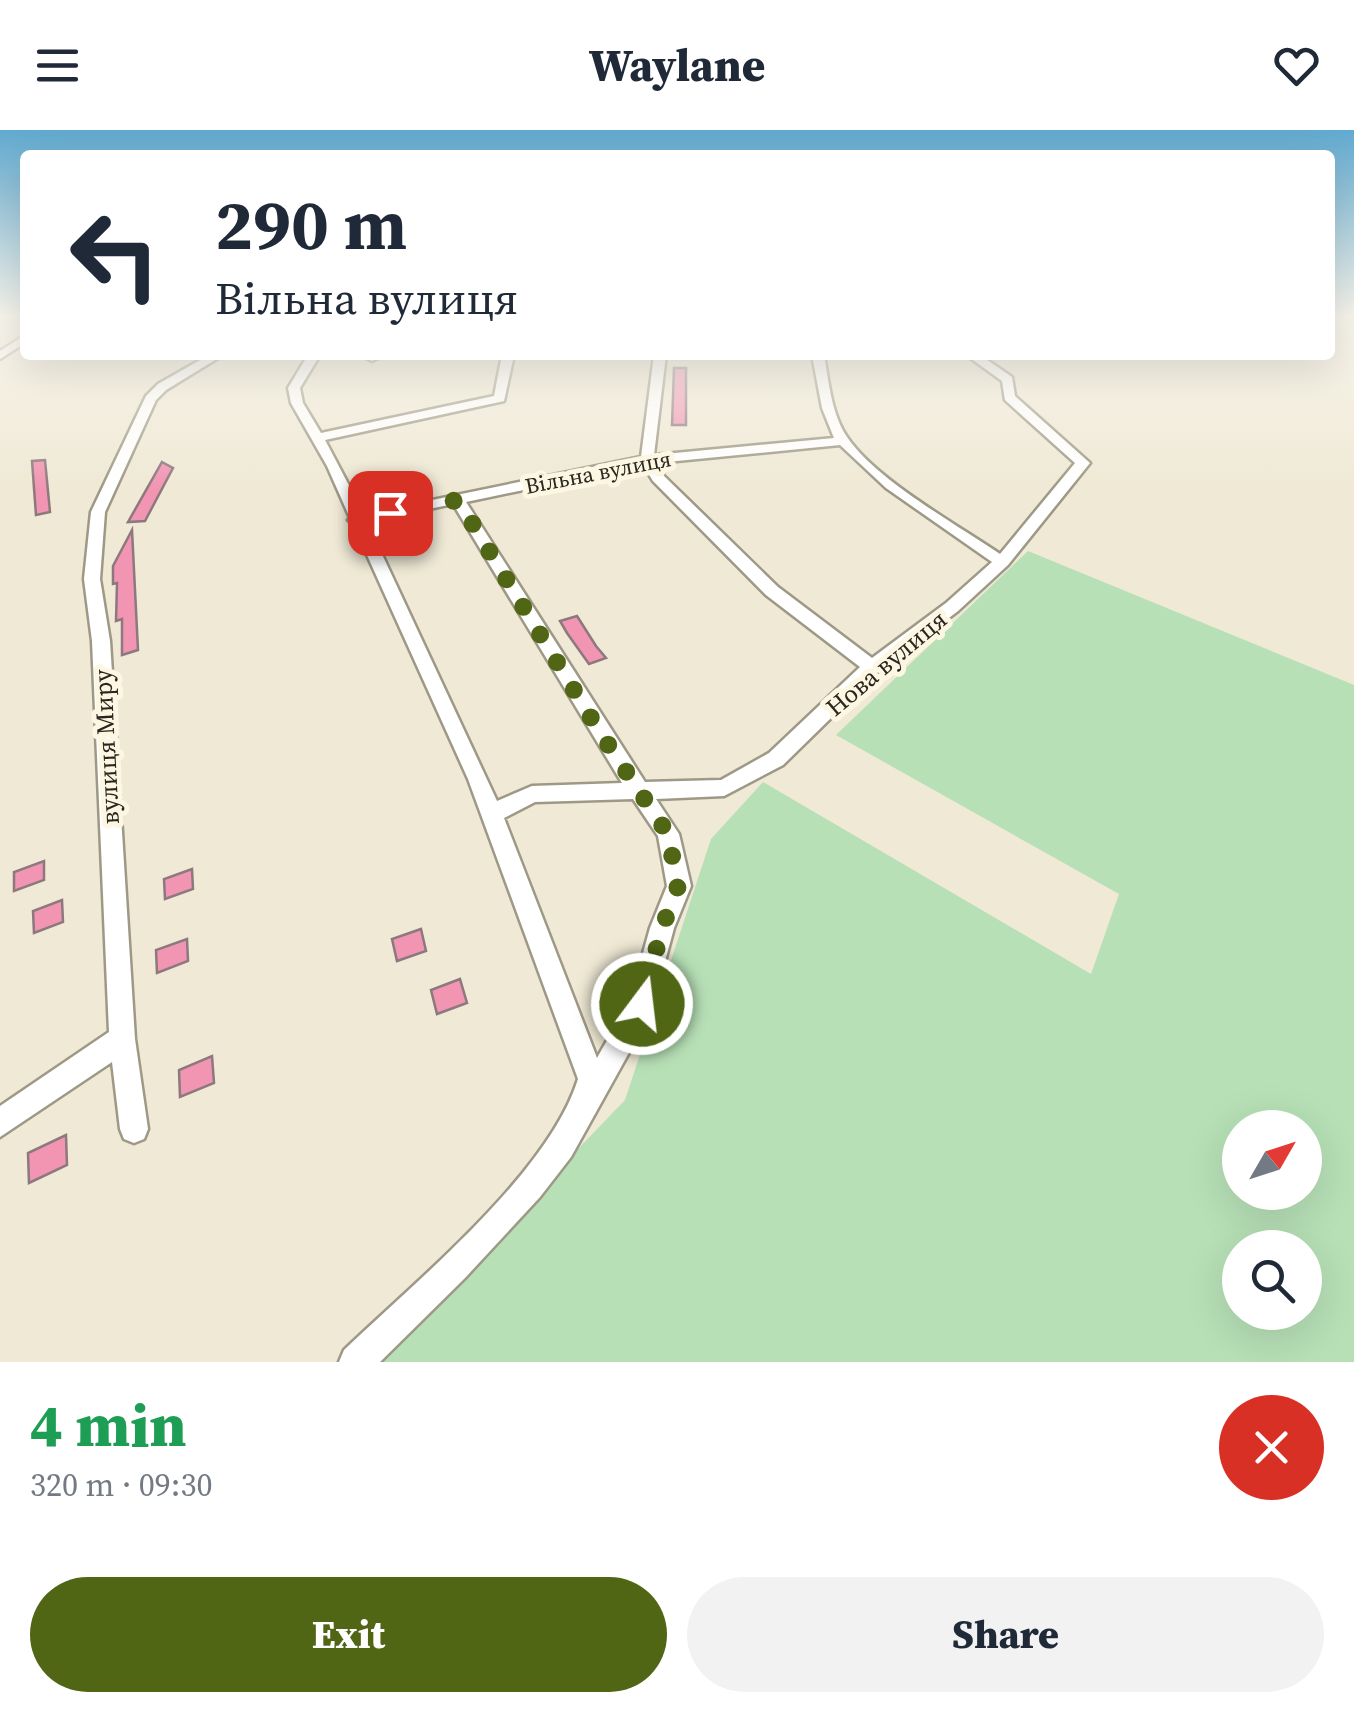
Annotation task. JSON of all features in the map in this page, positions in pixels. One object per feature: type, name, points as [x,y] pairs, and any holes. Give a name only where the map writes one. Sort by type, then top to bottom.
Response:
[{"type":"street","name":"вулиця Миру","points":[[134,1129],[122,1039],[101,641],[92,579],[98,512],[150,399],[186,373]]},
{"type":"street","points":[[303,373],[294,388],[478,779],[592,1079],[590,1098]]},
{"type":"street","points":[[316,438],[500,398],[505,373]]},
{"type":"street","points":[[658,373],[648,460],[658,478],[772,591],[872,667]]},
{"type":"street","points":[[821,373],[827,406],[842,440],[882,477],[1002,562]]},
{"type":"street","name":"Нова вулиця","points":[[490,815],[532,794],[724,788],[776,759],[872,667],[952,607],[1002,562],[1082,463],[1009,397],[1008,380],[999,373]]},
{"type":"street","name":"Вільна вулиця","points":[[356,520],[648,460],[842,440]]},
{"type":"street","points":[[356,1362],[532,1186],[590,1098],[642,1004],[662,928],[678,886],[668,834],[458,500]]},
{"type":"street","points":[[0,1124],[122,1039]]},
{"type":"green space","points":[[1028,551],[1354,685],[1354,1362],[373,1362],[625,1100],[711,839],[763,782],[1091,974],[1119,894],[836,735]]},
{"type":"building","points":[[674,373],[686,373],[686,425],[672,425]]},
{"type":"building","points":[[45,460],[50,512],[36,515],[32,461]]},
{"type":"building","points":[[162,462],[173,468],[145,521],[128,522]]},
{"type":"building","points":[[132,530],[138,650],[122,655],[122,619],[116,621],[117,583],[113,584],[113,566]]},
{"type":"building","points":[[577,616],[606,658],[589,664],[567,633],[560,621]]},
{"type":"building","points":[[44,861],[44,880],[14,891],[14,872]]},
{"type":"building","points":[[192,869],[193,889],[165,899],[164,879]]},
{"type":"building","points":[[62,900],[63,922],[34,933],[33,911]]},
{"type":"building","points":[[421,929],[426,951],[397,961],[392,939]]},
{"type":"building","points":[[187,939],[188,961],[157,973],[156,950]]},
{"type":"building","points":[[460,979],[467,1003],[437,1014],[431,990]]},
{"type":"building","points":[[212,1056],[214,1083],[180,1097],[179,1070]]},
{"type":"building","points":[[66,1135],[67,1165],[29,1183],[28,1153]]},
{"type":"route","points":[[390,513],[458,500],[599,731],[668,834],[678,886],[662,928],[642,1004]]}]
